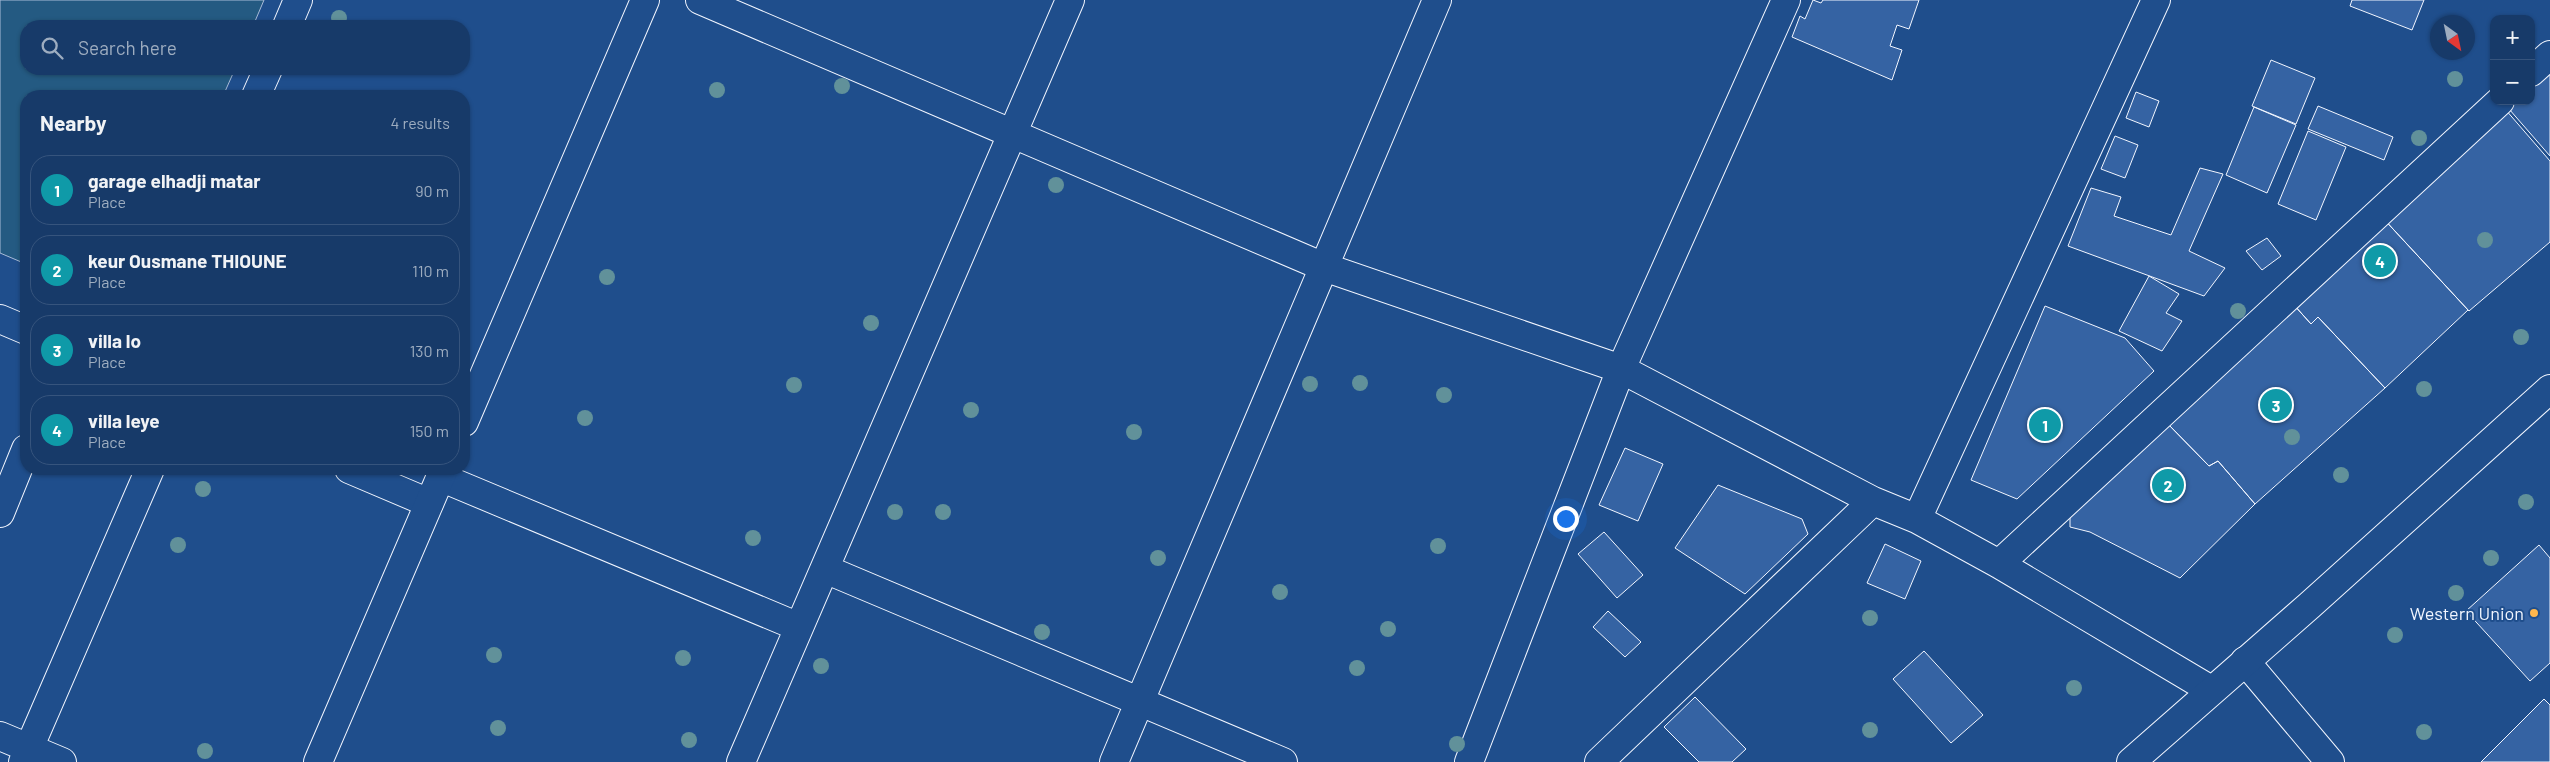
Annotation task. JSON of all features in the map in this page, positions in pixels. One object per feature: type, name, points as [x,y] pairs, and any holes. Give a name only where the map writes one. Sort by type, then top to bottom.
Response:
[{"type":"main road","points":[[289,20],[298,0]]},
{"type":"main road","points":[[470,408],[645,0]]},
{"type":"main road","points":[[700,0],[1324,267],[1621,369],[1873,501],[1917,520],[1999,564],[2211,690]]},
{"type":"main road","points":[[741,762],[1070,0]]},
{"type":"main road","points":[[1114,762],[1437,0]]},
{"type":"main road","points":[[1469,762],[1621,369],[1786,0]]},
{"type":"main road","points":[[1917,520],[2156,0]]},
{"type":"main road","points":[[2535,68],[2550,55]]},
{"type":"main road","points":[[259,90],[265,75]]},
{"type":"main road","points":[[1999,564],[2496,105]]},
{"type":"main road","points":[[0,319],[20,327]]},
{"type":"main road","points":[[2131,762],[2550,389]]},
{"type":"main road","points":[[0,513],[20,463]]},
{"type":"main road","points":[[26,755],[147,475]]},
{"type":"main road","points":[[363,475],[429,503]]},
{"type":"main road","points":[[318,762],[441,475]]},
{"type":"main road","points":[[447,475],[800,627]]},
{"type":"main road","points":[[1600,762],[1873,501]]},
{"type":"main road","points":[[825,569],[1283,762]]},
{"type":"main road","points":[[2245,661],[2330,762]]},
{"type":"main road","points":[[0,736],[26,755],[62,762]]},
{"type":"shaded area","points":[[0,0],[264,0],[256,20],[20,20],[20,75],[232,75],[226,90],[20,90],[20,261],[0,253]]},
{"type":"building","points":[[1813,0],[1821,3],[1823,0],[1919,0],[1909,29],[1897,25],[1890,46],[1902,50],[1892,80],[1792,37],[1800,16],[1805,19]]},
{"type":"building","points":[[2352,0],[2424,0],[2412,30],[2350,6]]},
{"type":"building","points":[[2271,60],[2315,78],[2296,124],[2252,106]]},
{"type":"building","points":[[2550,72],[2550,156],[2509,109],[2513,105],[2535,105],[2535,85]]},
{"type":"building","points":[[2136,92],[2159,101],[2149,127],[2126,118]]},
{"type":"building","points":[[2318,106],[2393,137],[2384,160],[2308,129]]},
{"type":"building","points":[[2254,107],[2296,125],[2267,193],[2226,175]]},
{"type":"building","points":[[2505,109],[2550,161],[2550,242],[2469,311],[2381,216]]},
{"type":"building","points":[[2308,131],[2346,147],[2316,220],[2278,204]]},
{"type":"building","points":[[2115,136],[2138,145],[2125,178],[2101,169]]},
{"type":"building","points":[[2200,168],[2223,174],[2189,251],[2225,268],[2204,296],[2068,246],[2091,188],[2121,197],[2114,216],[2171,235]]},
{"type":"building","points":[[2381,216],[2468,310],[2385,388],[2318,317],[2311,324],[2294,305]]},
{"type":"building","points":[[2267,238],[2281,256],[2262,270],[2246,251]]},
{"type":"building","points":[[2149,276],[2179,294],[2166,313],[2182,321],[2162,351],[2119,331]]},
{"type":"building","points":[[2294,305],[2311,324],[2318,317],[2385,388],[2255,504],[2218,461],[2209,466],[2167,423]]},
{"type":"building","points":[[2045,306],[2125,338],[2154,371],[2017,499],[1971,480]]},
{"type":"building","points":[[2167,423],[2209,466],[2218,461],[2255,504],[2180,578],[2090,532],[2070,527],[2070,510]]},
{"type":"building","points":[[1625,448],[1663,464],[1638,521],[1599,505]]},
{"type":"building","points":[[1718,485],[1802,519],[1808,534],[1745,594],[1675,548]]},
{"type":"building","points":[[1604,532],[1643,575],[1617,598],[1578,554]]},
{"type":"building","points":[[1885,544],[1921,561],[1905,599],[1867,583]]},
{"type":"building","points":[[2539,545],[2550,558],[2550,663],[2530,681],[2466,611]]},
{"type":"building","points":[[1608,611],[1641,642],[1625,657],[1593,627]]},
{"type":"building","points":[[1924,651],[1983,715],[1951,743],[1893,679]]},
{"type":"building","points":[[1695,697],[1746,749],[1732,762],[1699,762],[1664,727]]},
{"type":"building","points":[[2544,699],[2550,705],[2550,762],[2481,762]]},
{"type":"place","name":"villa leye","points":[[2380,261]]},
{"type":"place","name":"villa lo","points":[[2276,405]]},
{"type":"place","name":"garage elhadji matar","points":[[2045,425]]},
{"type":"place","name":"keur Ousmane THIOUNE","points":[[2168,485]]},
{"type":"place","name":"Western Union","points":[[2534,613]]}]
